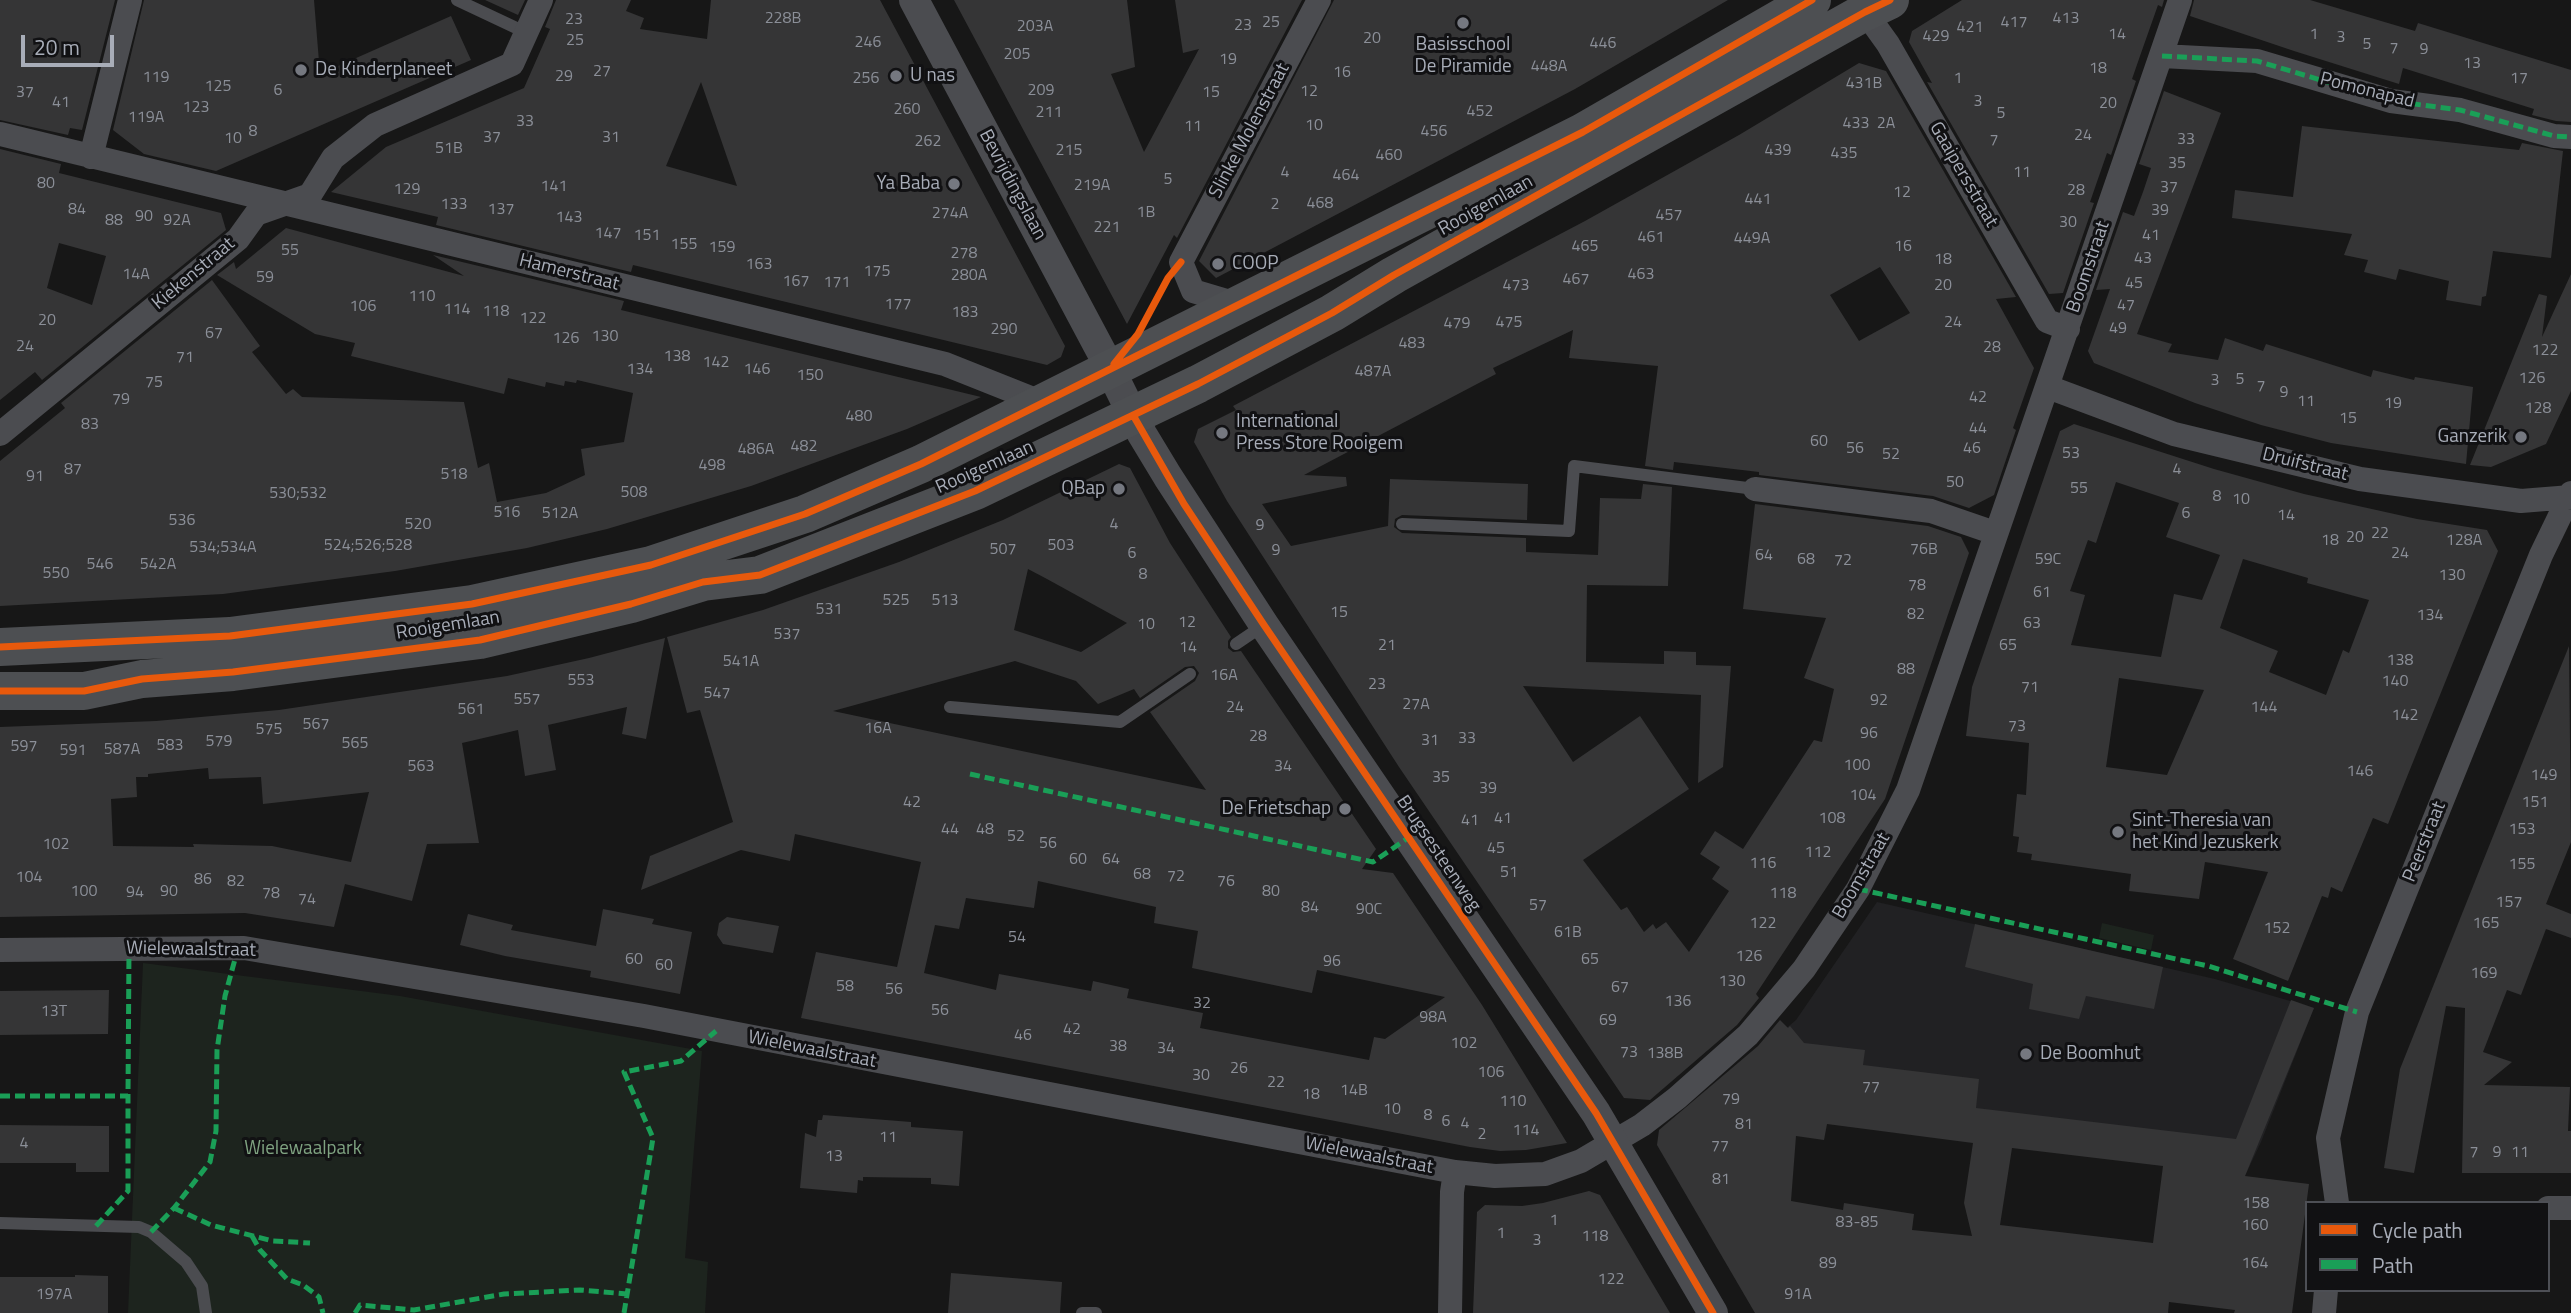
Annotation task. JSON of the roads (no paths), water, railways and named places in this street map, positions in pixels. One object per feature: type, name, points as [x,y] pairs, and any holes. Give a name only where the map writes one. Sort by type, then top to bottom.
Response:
[{"type":"main road","name":"Rooigemlaan","points":[[0,648],[230,636],[472,604],[651,565],[805,514],[921,464],[1583,132],[1812,0]]},
{"type":"main road","name":"Rooigemlaan","points":[[0,691],[84,691],[142,679],[233,672],[480,640],[631,604],[704,582],[761,575],[975,491],[1133,415],[1332,313],[1394,275],[1878,6]]},
{"type":"street","points":[[91,157],[130,0]]},
{"type":"street","name":"Kiekenstraat","points":[[0,435],[238,239],[256,214],[310,195],[333,158],[375,125],[512,64],[541,0]]},
{"type":"street","name":"Bevrijdingslaan","points":[[914,0],[1110,370]]},
{"type":"street","name":"Slinke Molenstraat","points":[[1240,305],[1193,291],[1181,262],[1319,0]]},
{"type":"street","name":"Boomstraat","points":[[1613,1142],[1668,1105],[1748,1035],[1804,969],[1858,889],[1908,790],[2180,0]]},
{"type":"street","name":"Gaaipersstraat","points":[[1878,6],[1888,44],[2048,321],[2068,329]]},
{"type":"street","name":"Pomonapad","points":[[2162,56],[2257,61],[2391,101],[2460,110],[2554,136],[2571,137]]},
{"type":"street","name":"Hamerstraat","points":[[0,134],[945,364],[1043,403]]},
{"type":"street","points":[[1110,370],[1133,415]]},
{"type":"street","name":"Druifstraat","points":[[2048,387],[2174,434],[2360,479],[2521,501],[2570,496]]},
{"type":"street","name":"Brugsesteenweg","points":[[1133,415],[1184,504],[1613,1142],[1713,1313]]},
{"type":"street","points":[[1755,489],[1931,511],[1995,533]]},
{"type":"street","name":"Peerstraat","points":[[2337,1201],[2328,1138],[2357,1012],[2541,555],[2570,496]]},
{"type":"street","name":"Wielewaalstraat","points":[[0,950],[244,948],[644,1016],[1455,1172],[1495,1176],[1545,1174],[1581,1161],[1613,1142]]},
{"type":"street","points":[[1450,1313],[1452,1192],[1455,1172]]},
{"type":"street","points":[[2550,1208],[2571,1208]]},
{"type":"street","points":[[2324,1313],[2326,1292]]},
{"type":"lane","points":[[457,0],[527,33]]},
{"type":"lane","points":[[1402,524],[1569,531],[1574,466],[1755,489]]},
{"type":"lane","points":[[1236,644],[1264,625]]},
{"type":"lane","points":[[950,707],[1120,722],[1190,674]]},
{"type":"lane","points":[[0,1223],[139,1227],[150,1232],[186,1262],[202,1286],[206,1313]]},
{"type":"lane","points":[[1082,1313],[1096,1313]]},
{"type":"place","name":"Basisschool De Piramide","points":[[1463,23]]},
{"type":"place","name":"De Kinderplaneet","points":[[301,70]]},
{"type":"place","name":"U nas","points":[[896,76]]},
{"type":"place","name":"Ya Baba","points":[[954,184]]},
{"type":"place","name":"COOP","points":[[1218,264]]},
{"type":"place","name":"International Press Store Rooigem","points":[[1222,433]]},
{"type":"place","name":"Ganzerik","points":[[2521,437]]},
{"type":"place","name":"QBap","points":[[1119,489]]},
{"type":"place","name":"De Frietschap","points":[[1345,809]]},
{"type":"place","name":"Sint-Theresia van het Kind Jezuskerk","points":[[2118,832]]},
{"type":"place","name":"De Boomhut","points":[[2026,1054]]},
{"type":"park label","name":"Wielewaalpark","points":[[303,1149]]}]
